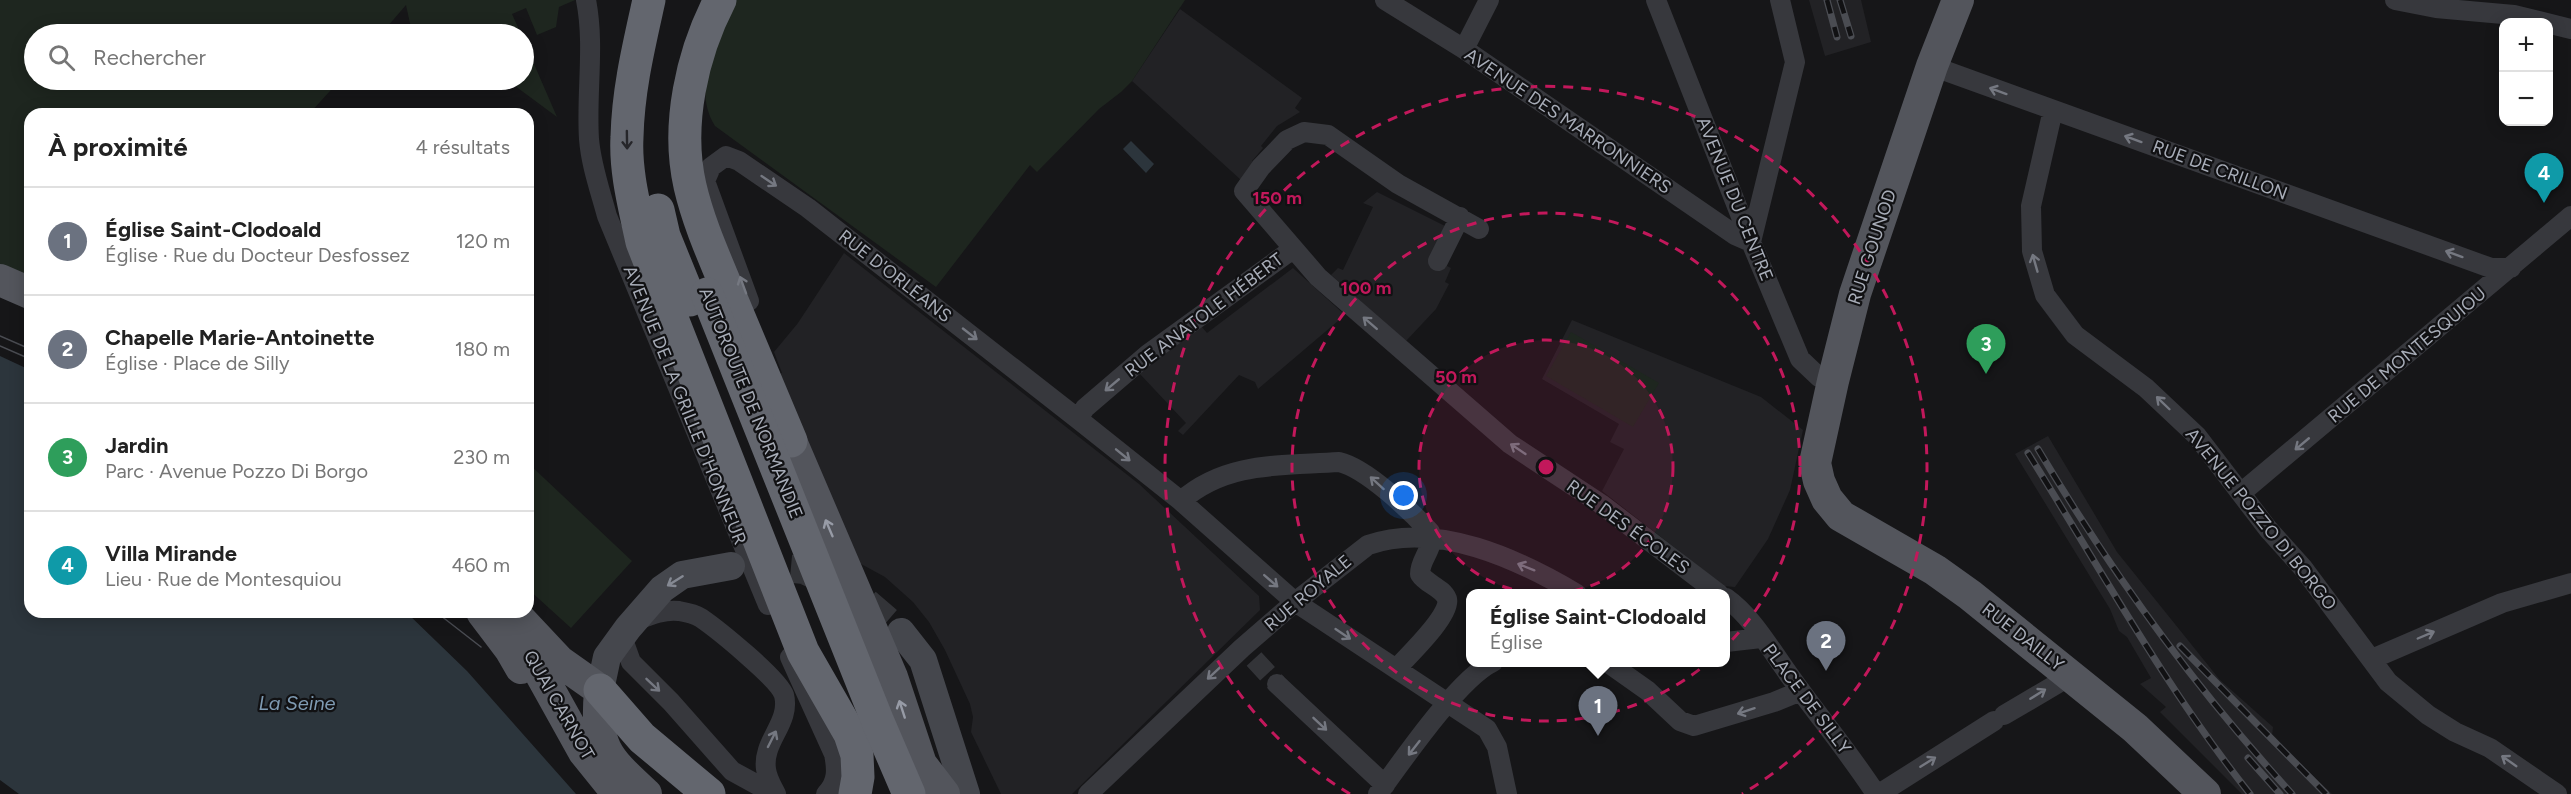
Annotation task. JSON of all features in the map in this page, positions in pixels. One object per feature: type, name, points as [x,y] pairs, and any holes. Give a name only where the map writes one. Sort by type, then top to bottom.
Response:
[{"type":"highway","points":[[649,0],[632,76],[626,139],[632,190],[642,242],[681,347],[772,569],[780,596],[804,652],[850,734],[857,755],[858,777],[855,794]]},
{"type":"highway","name":"AUTOROUTE DE NORMANDIE","points":[[666,0],[652,80],[649,138],[654,188],[664,236],[698,297],[911,794]]},
{"type":"highway","name":"AUTOROUTE DE NORMANDIE","points":[[704,0],[695,16],[674,84],[669,138],[674,186],[698,297],[889,794]]},
{"type":"highway","points":[[720,0],[710,21],[690,86],[685,137],[690,184],[701,225],[791,441]]},
{"type":"highway","points":[[772,569],[787,592],[858,729],[866,754],[868,794]]},
{"type":"highway","points":[[600,690],[642,738],[709,794]]},
{"type":"main road","name":"RUE GOUNOD","points":[[1827,499],[1819,481],[1815,463],[1855,294],[1932,66],[1958,0]]},
{"type":"main road","points":[[0,280],[24,290]]},
{"type":"main road","points":[[0,303],[24,313]]},
{"type":"main road","points":[[791,441],[892,677],[921,764],[944,794]]},
{"type":"main road","name":"RUE DAILLY","points":[[1827,499],[1841,516],[1935,570],[2072,675],[2164,754],[2205,794]]},
{"type":"main road","points":[[600,690],[608,657],[662,589],[682,576],[731,566]]},
{"type":"main road","name":"QUAI CARNOT","points":[[487,618],[510,649],[571,759],[595,794]]},
{"type":"main road","name":"QUAI CARNOT","points":[[507,618],[584,752],[618,794]]},
{"type":"main road","points":[[519,618],[559,661],[600,690],[614,723],[633,747],[684,794]]},
{"type":"main road","points":[[901,632],[922,660],[966,794]]},
{"type":"main road","name":"QUAI CARNOT","points":[[600,690],[597,720],[603,747],[623,773],[646,794]]},
{"type":"main road","points":[[911,794],[921,764]]},
{"type":"street","name":"AVENUE DE LA GRILLE D'HONNEUR","points":[[586,0],[590,32],[589,140],[607,216],[745,553],[834,754],[837,771],[833,788],[826,794]]},
{"type":"street","name":"AVENUE DES MARRONNIERS","points":[[1385,0],[1464,49],[1735,236],[1751,242]]},
{"type":"street","points":[[1464,49],[1489,0]]},
{"type":"street","name":"AVENUE DU CENTRE","points":[[1656,0],[1751,242],[1800,358],[1819,377],[1833,381]]},
{"type":"street","points":[[1751,242],[1795,62],[1780,0]]},
{"type":"street","points":[[2395,0],[2436,8],[2479,5],[2571,29]]},
{"type":"street","name":"RUE DE CRILLON","points":[[1932,66],[2491,268],[2511,268]]},
{"type":"street","name":"AVENUE POZZO DI BORGO","points":[[2053,110],[2031,206],[2032,251],[2045,295],[2075,335],[2146,388],[2197,436],[2268,529],[2303,568],[2388,682],[2428,715],[2456,732],[2490,748],[2557,794]]},
{"type":"street","name":"RUE ANATOLE HÉBERT","points":[[1078,418],[1085,408],[1148,354],[1293,249],[1244,191],[1261,166],[1287,140],[1304,132],[1328,135],[1398,184],[1479,229]]},
{"type":"street","name":"RUE D'ORLÉANS","points":[[791,441],[763,339],[705,181],[711,167],[726,156],[739,161],[808,208],[1078,418],[1181,501],[1295,602],[1449,702],[1491,733],[1497,747],[1507,794]]},
{"type":"street","name":"RUE DE MONTESQUIOU","points":[[2241,493],[2571,216]]},
{"type":"street","points":[[1438,261],[1460,218]]},
{"type":"street","name":"RUE DES ÉCOLES","points":[[1293,249],[1318,277],[1510,444],[1601,504],[1712,589]]},
{"type":"street","points":[[1181,501],[1197,488],[1235,471],[1339,462],[1350,464],[1369,476],[1428,530],[1432,539],[1431,548],[1421,566],[1420,574],[1424,581],[1446,596],[1448,602],[1433,628],[1396,669]]},
{"type":"street","name":"RUE ROYALE","points":[[1088,794],[1248,654],[1295,602],[1368,545],[1380,541],[1432,539],[1483,550],[1529,567],[1568,589]]},
{"type":"street","points":[[2372,659],[2502,603],[2571,583]]},
{"type":"street","name":"PLACE DE SILLY","points":[[1731,602],[1850,753],[1877,794]]},
{"type":"street","points":[[678,611],[699,616],[779,686],[784,695],[785,715],[767,749],[765,767],[775,794],[732,771],[671,702],[631,662],[628,629],[661,612],[678,611]]},
{"type":"street","points":[[1730,641],[1761,638]]},
{"type":"street","points":[[1277,684],[1382,789],[1449,702],[1474,675],[1487,667]]},
{"type":"street","points":[[1613,667],[1648,691],[1680,721],[1694,726],[1764,705],[1800,691]]},
{"type":"street","points":[[1877,794],[2072,675]]},
{"type":"shaded area","points":[[0,0],[575,0],[559,7],[556,27],[537,35],[526,8],[512,14],[516,24],[410,24],[406,5],[390,24],[24,24],[24,90],[331,90],[314,108],[24,108],[24,280],[0,270]]},
{"type":"shaded area","points":[[735,0],[1185,0],[1132,81],[1099,109],[1037,172],[1030,165],[936,287],[715,126],[708,111],[705,95],[706,79],[715,46]]},
{"type":"shaded area","points":[[1809,0],[1861,0],[1871,42],[1825,56]]},
{"type":"shaded area","points":[[1180,9],[1302,98],[1295,108],[1300,112],[1277,126],[1261,146],[1263,148],[1241,180],[1132,81]]},
{"type":"shaded area","points":[[534,64],[557,117],[521,90],[534,90]]},
{"type":"shaded area","points":[[1377,192],[1447,227],[1431,258],[1451,268],[1445,282],[1449,284],[1436,309],[1406,341],[1331,275],[1338,268],[1343,270],[1373,207],[1363,203]]},
{"type":"shaded area","points":[[844,253],[1139,484],[1259,596],[1260,610],[1072,794],[1001,794],[971,732],[973,717],[970,704],[929,622],[913,602],[885,577],[852,559],[778,375],[782,373],[774,352],[798,323]]},
{"type":"shaded area","points":[[1293,268],[1345,315],[1258,389],[1255,382],[1239,375],[1183,435],[1178,431],[1186,423],[1139,373],[1201,326],[1207,333]]},
{"type":"shaded area","points":[[1572,320],[1761,397],[1803,430],[1790,490],[1768,539],[1735,587],[1724,586],[1602,491],[1624,449],[1610,442],[1619,424],[1542,379]]},
{"type":"shaded area","points":[[1571,332],[1659,383],[1633,427],[1546,376]]},
{"type":"shaded area","points":[[2048,436],[2117,552],[2220,680],[2273,727],[2272,736],[2332,794],[2242,794],[2160,712],[2166,707],[2140,684],[2151,678],[2127,637],[2119,631],[2110,609],[2015,454]]},
{"type":"shaded area","points":[[534,469],[632,561],[571,628],[534,594]]},
{"type":"water","points":[[1131,141],[1154,164],[1146,173],[1123,149]]},
{"type":"water","name":"La Seine","points":[[0,356],[24,367],[24,618],[412,618],[467,671],[576,794],[19,794],[0,780]]},
{"type":"tunnel","points":[[749,565],[804,570],[859,596],[901,632]]},
{"type":"tunnel","points":[[1254,659],[1277,684]]},
{"type":"tram line","points":[[0,336],[24,346]]},
{"type":"tram line","points":[[0,346],[24,356]]},
{"type":"tram line","points":[[444,618],[481,647]]},
{"type":"railway","points":[[1827,0],[1837,37]]},
{"type":"railway","points":[[1840,0],[1851,36]]},
{"type":"railway","points":[[2038,449],[2095,540],[2156,628],[2222,713],[2292,794]]},
{"type":"railway","points":[[2028,453],[2161,669],[2250,794]]},
{"type":"railway","points":[[2180,646],[2326,794]]},
{"type":"railway","points":[[2248,758],[2280,794]]},
{"type":"place","name":"Villa Mirande","points":[[2544,203]]},
{"type":"place","name":"Jardin","points":[[1986,374]]},
{"type":"place","name":"Chapelle Marie-Antoinette","points":[[1826,671]]},
{"type":"place","name":"Église Saint-Clodoald","points":[[1598,736]]}]
